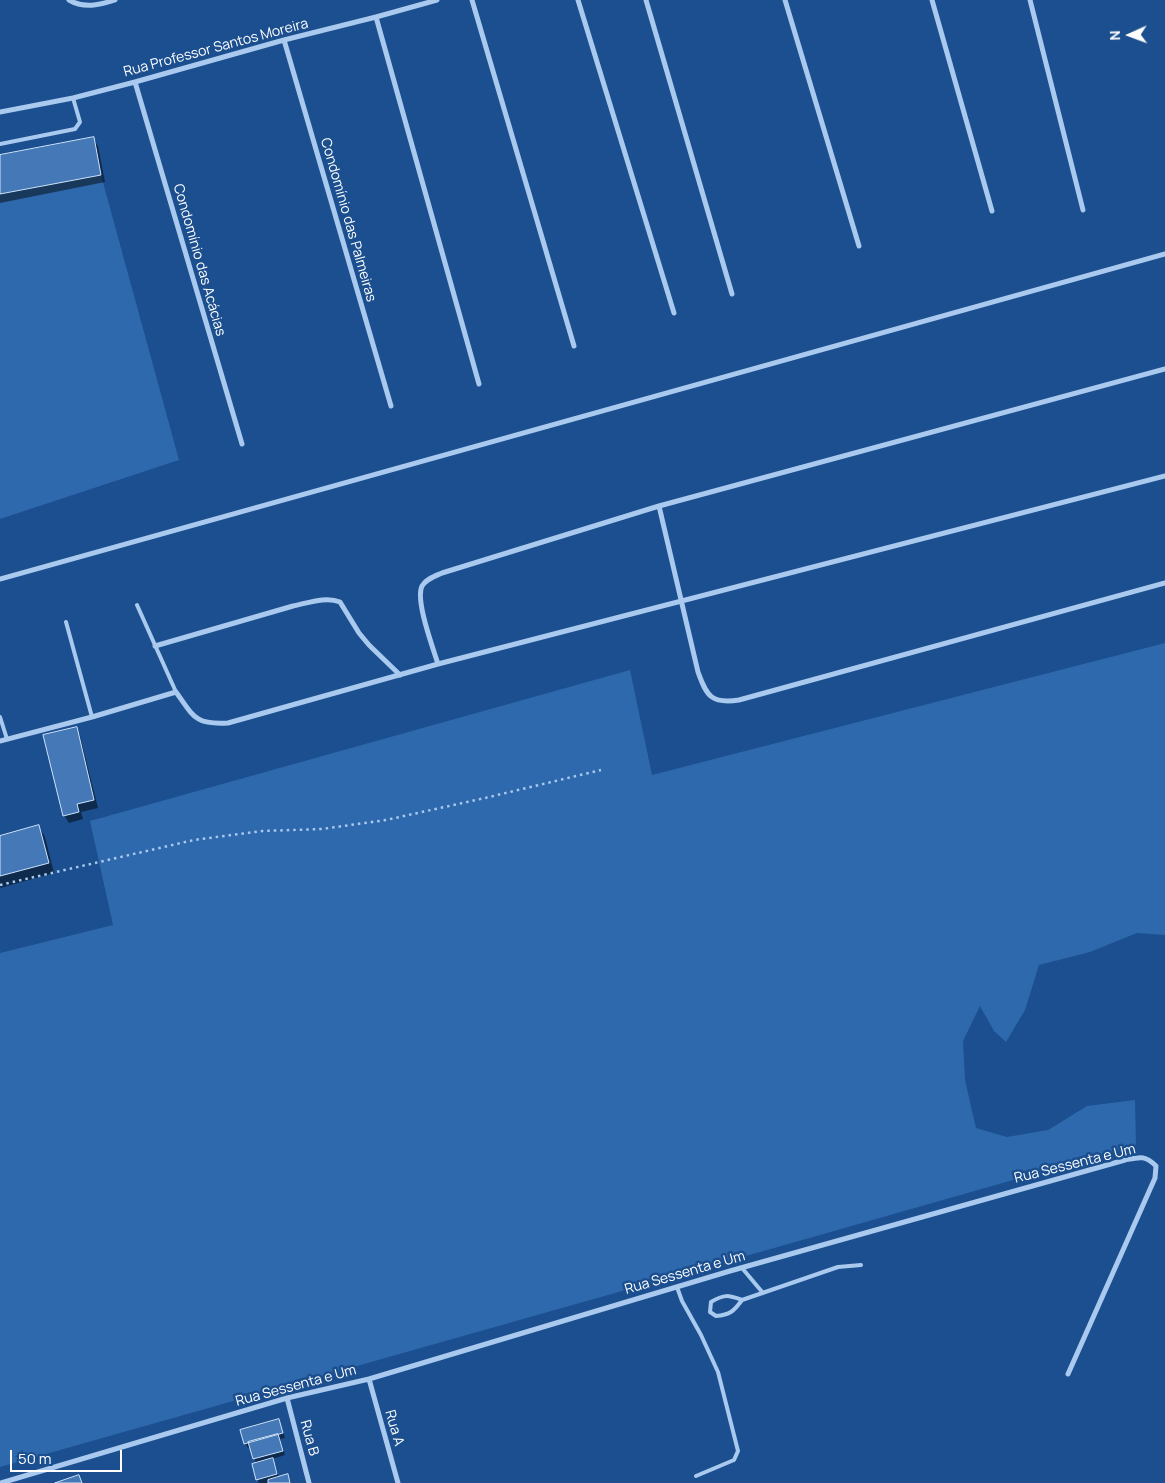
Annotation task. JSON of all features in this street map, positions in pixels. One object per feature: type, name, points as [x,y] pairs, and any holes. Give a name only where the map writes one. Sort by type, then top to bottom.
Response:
[{"type":"street","points":[[69,0],[88,6],[115,0]]},
{"type":"street","name":"Rua Professor Santos Moreira","points":[[0,112],[73,98],[437,0]]},
{"type":"street","points":[[472,0],[574,346]]},
{"type":"street","points":[[578,0],[674,313]]},
{"type":"street","points":[[646,0],[732,294]]},
{"type":"street","points":[[785,0],[860,246]]},
{"type":"street","points":[[932,0],[992,211]]},
{"type":"street","points":[[1030,0],[1083,210]]},
{"type":"street","points":[[376,17],[479,384]]},
{"type":"street","name":"Condomínio das Palmeiras","points":[[284,40],[391,406]]},
{"type":"street","name":"Condomínio das Acácias","points":[[135,82],[242,444]]},
{"type":"street","points":[[0,579],[1165,254]]},
{"type":"street","points":[[438,664],[422,611],[422,587],[426,580],[442,573],[659,506],[1165,368]]},
{"type":"street","points":[[0,741],[92,717],[176,692],[200,721],[212,724],[228,723],[400,674],[1165,476]]},
{"type":"street","points":[[659,506],[698,672],[709,696],[717,700],[739,700],[1165,583]]},
{"type":"street","points":[[155,646],[293,606],[315,601],[332,600],[340,602],[359,633],[369,645],[400,674]]},
{"type":"street","name":"Rua Sessenta e Um","points":[[1,1483],[287,1398],[368,1379],[742,1268],[1125,1160],[1139,1157],[1148,1158],[1156,1166],[1155,1178],[1068,1374]]},
{"type":"street","name":"Rua A","points":[[368,1379],[398,1483]]},
{"type":"street","name":"Rua B","points":[[287,1398],[309,1483]]},
{"type":"lane","points":[[0,144],[75,129],[80,122],[73,98]]},
{"type":"lane","points":[[137,605],[176,692]]},
{"type":"lane","points":[[66,622],[92,717]]},
{"type":"lane","points":[[0,717],[7,739]]},
{"type":"lane","points":[[742,1300],[732,1296],[721,1295],[711,1302],[710,1312],[716,1316],[727,1315],[742,1300],[838,1267],[861,1265]]},
{"type":"lane","points":[[742,1268],[763,1293]]},
{"type":"lane","points":[[677,1287],[682,1301],[701,1335],[718,1372],[738,1452],[734,1460],[696,1476]]},
{"type":"path","points":[[0,885],[194,840],[262,831],[331,828],[386,820],[600,770]]},
{"type":"shaded area","points":[[101,175],[179,460],[0,519],[0,194]]},
{"type":"shaded area","points":[[1165,643],[1165,935],[1137,933],[1090,952],[1039,965],[1025,1010],[1006,1042],[994,1031],[980,1006],[963,1041],[965,1080],[976,1128],[1007,1137],[1048,1130],[1087,1106],[1135,1100],[1136,1145],[0,1467],[0,953],[113,925],[90,821],[630,670],[652,775]]},
{"type":"building","points":[[94,137],[101,175],[0,194],[0,155]]},
{"type":"building","points":[[77,727],[94,800],[77,804],[79,812],[63,816],[43,735]]},
{"type":"building","points":[[39,825],[49,863],[0,876],[0,836]]},
{"type":"building","points":[[279,1419],[283,1433],[244,1444],[240,1430]]},
{"type":"building","points":[[278,1434],[283,1451],[253,1459],[248,1442]]},
{"type":"building","points":[[273,1458],[277,1474],[256,1480],[252,1464]]},
{"type":"building","points":[[288,1474],[290,1483],[268,1483],[268,1480]]},
{"type":"building","points":[[79,1475],[82,1483],[55,1483]]}]
